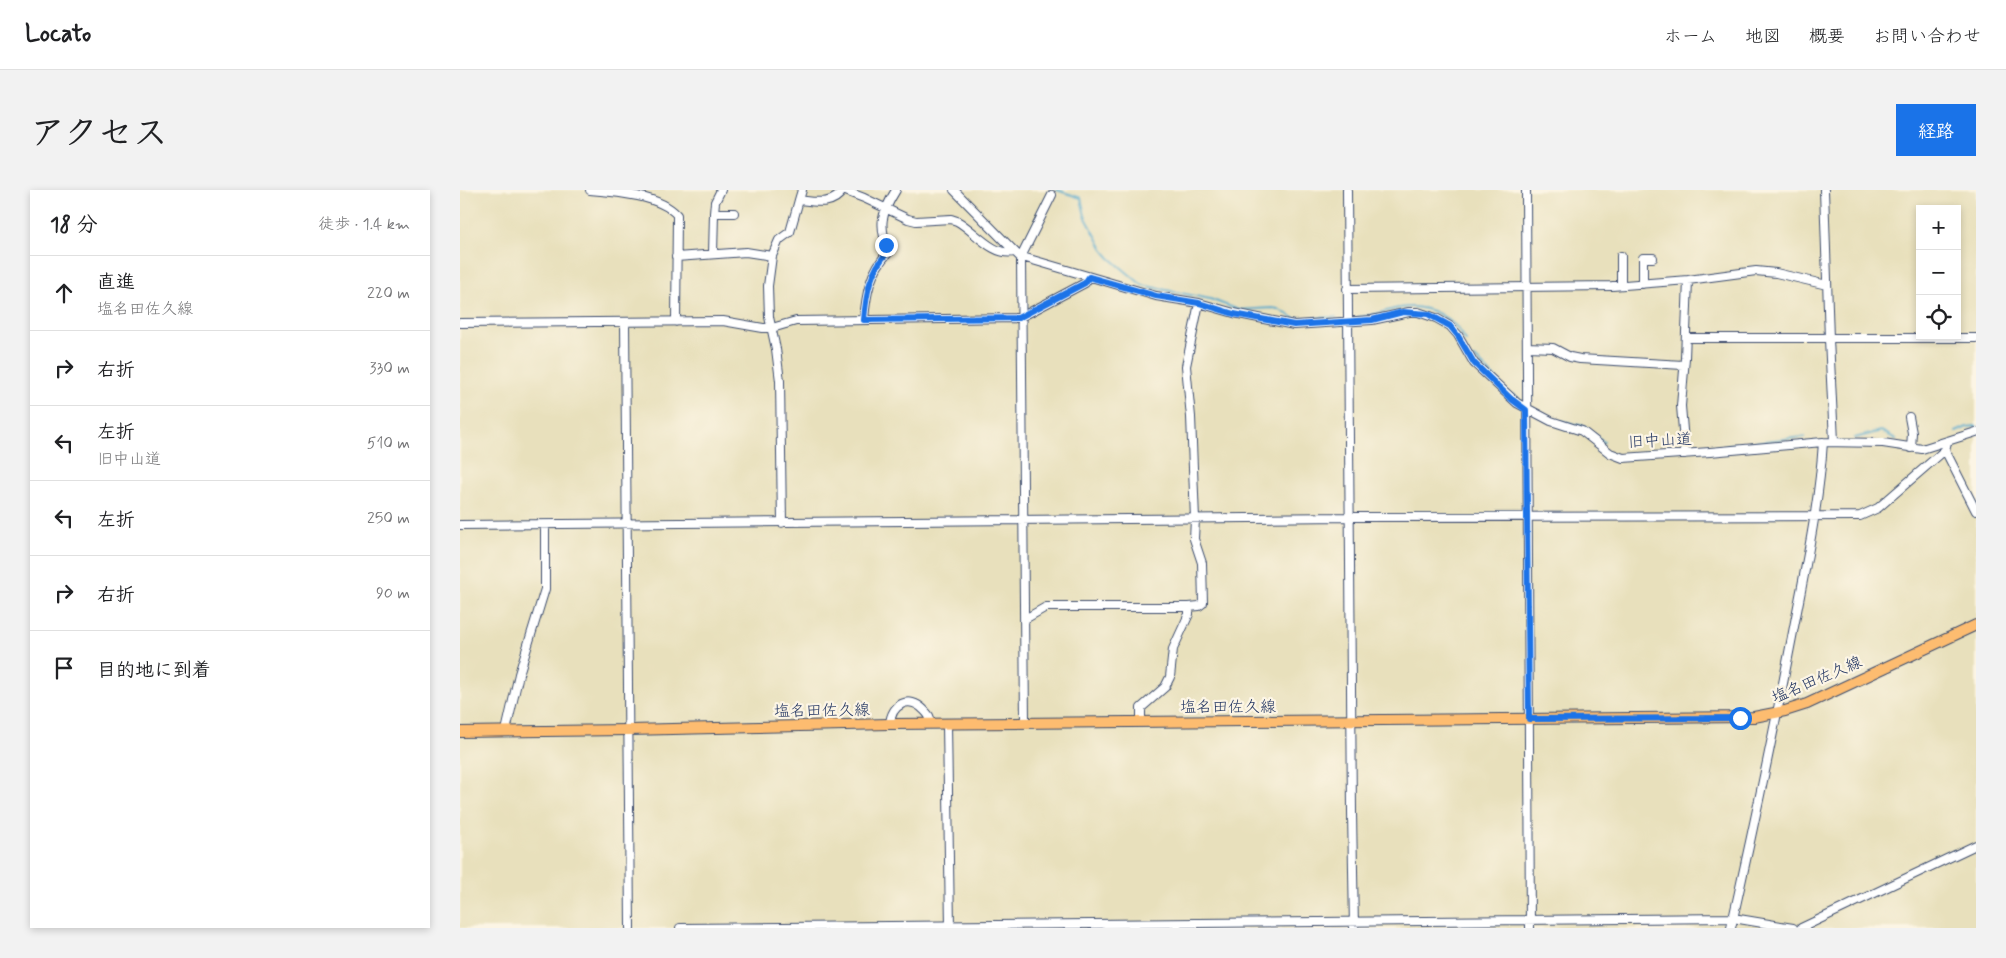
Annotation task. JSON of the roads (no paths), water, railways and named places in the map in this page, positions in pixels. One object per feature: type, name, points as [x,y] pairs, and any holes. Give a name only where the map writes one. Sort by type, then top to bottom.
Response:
[{"type":"main road","name":"塩名田佐久線","points":[[460,732],[890,724],[1740,718],[1777,714],[1807,704],[1976,625]]},
{"type":"street","points":[[590,190],[628,194],[670,208],[678,215],[676,322]]},
{"type":"street","points":[[713,254],[715,202],[721,190]]},
{"type":"street","points":[[782,522],[780,381],[768,304],[768,286],[772,256],[780,238],[790,232],[802,190]]},
{"type":"street","points":[[799,200],[829,202],[835,199],[843,190],[899,216],[916,221],[951,219],[957,221],[998,250],[1017,254]]},
{"type":"street","points":[[864,320],[865,306],[874,271],[877,264],[888,252],[883,232],[885,208],[896,190]]},
{"type":"street","name":"旧中山道","points":[[954,190],[1017,254],[1156,296],[1199,303],[1234,314],[1294,325],[1372,320],[1409,312],[1418,312],[1436,318],[1453,329],[1474,363],[1510,398],[1526,410],[1551,421],[1575,428],[1610,453],[1623,458],[1834,441],[1883,443],[1928,449],[1946,446],[1966,434],[1976,432]]},
{"type":"street","points":[[1347,190],[1354,924]]},
{"type":"street","points":[[1526,190],[1530,924]]},
{"type":"street","points":[[1824,190],[1834,441]]},
{"type":"street","points":[[1025,723],[1022,317],[1017,254],[1052,195]]},
{"type":"street","points":[[714,213],[734,212]]},
{"type":"street","points":[[676,257],[746,252],[772,256]]},
{"type":"street","points":[[1620,256],[1621,285]]},
{"type":"street","points":[[1643,284],[1643,258],[1652,258]]},
{"type":"street","points":[[1347,289],[1526,288],[1621,285],[1688,280],[1756,271],[1776,273],[1827,285]]},
{"type":"street","points":[[460,323],[732,321],[753,328],[772,328],[796,321],[1022,317],[1085,283],[1089,277]]},
{"type":"street","points":[[1685,454],[1681,406],[1688,280]]},
{"type":"street","points":[[1025,619],[1046,607],[1189,608],[1201,605],[1203,600],[1202,563],[1194,539],[1195,518],[1191,417],[1186,366],[1199,303]]},
{"type":"street","points":[[625,322],[630,928]]},
{"type":"street","points":[[1686,338],[1976,338]]},
{"type":"street","points":[[1527,348],[1553,348],[1570,356],[1580,358],[1684,365]]},
{"type":"street","points":[[1909,417],[1912,433],[1910,448]]},
{"type":"street","points":[[1731,928],[1777,714],[1815,515],[1821,476],[1823,442]]},
{"type":"street","points":[[460,525],[1350,517],[1860,516],[1878,508],[1946,446],[1976,511]]},
{"type":"street","points":[[506,732],[519,674],[545,589],[545,525]]},
{"type":"street","points":[[1141,722],[1141,708],[1165,687],[1170,677],[1173,649],[1189,614],[1189,608]]},
{"type":"street","points":[[890,724],[890,716],[907,702],[918,704],[930,717],[932,724]]},
{"type":"street","points":[[947,724],[950,926]]},
{"type":"street","points":[[1801,928],[1976,845]]},
{"type":"street","points":[[680,928],[1530,924],[1733,918],[1793,928]]},
{"type":"waterway","points":[[1057,190],[1081,198],[1085,216],[1104,251],[1142,285],[1210,299],[1239,310],[1272,308],[1278,309],[1296,319],[1336,317]]},
{"type":"waterway","points":[[1358,317],[1410,307],[1430,310],[1454,325],[1466,341]]},
{"type":"waterway","points":[[1475,358],[1495,378]]},
{"type":"waterway","points":[[1513,394],[1523,402]]},
{"type":"waterway","points":[[1562,421],[1583,426],[1604,442]]},
{"type":"waterway","points":[[1956,432],[1967,427],[1976,426]]},
{"type":"waterway","points":[[1855,438],[1881,431],[1896,439]]},
{"type":"waterway","points":[[1726,445],[1804,437]]}]
